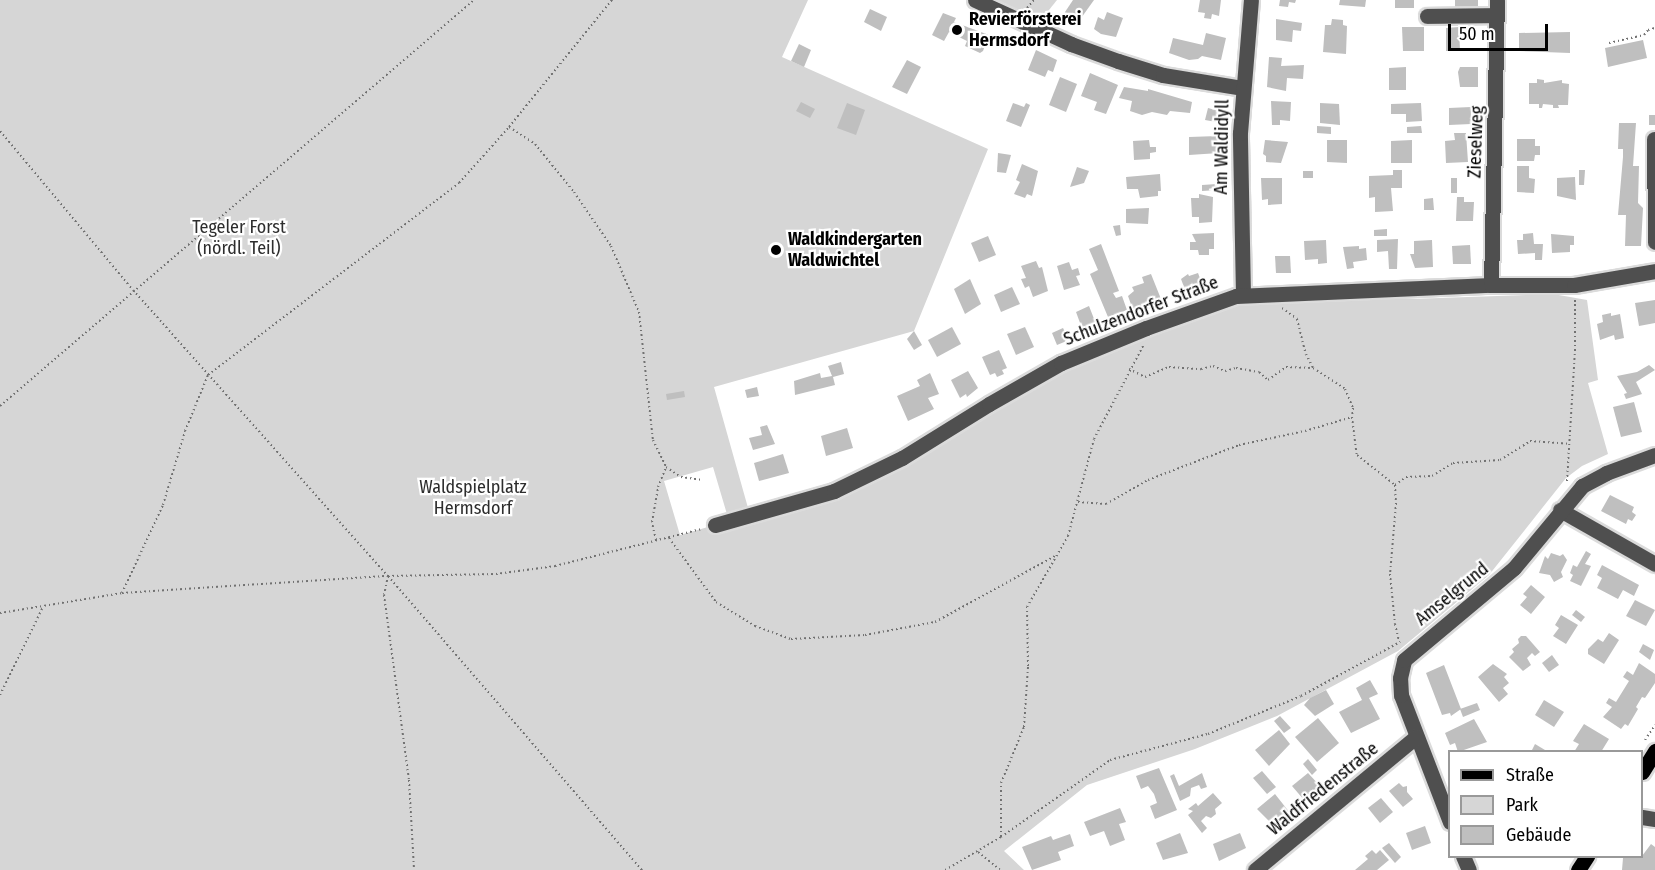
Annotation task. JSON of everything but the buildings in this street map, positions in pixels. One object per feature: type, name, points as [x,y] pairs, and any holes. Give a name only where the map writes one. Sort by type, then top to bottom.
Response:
[{"type":"main road","points":[[1643,766],[1649,747]]},
{"type":"street","points":[[975,0],[1071,44],[1118,61],[1163,75],[1242,88]]},
{"type":"street","name":"Am Waldidyll","points":[[1243,295],[1240,203],[1242,88],[1251,0]]},
{"type":"street","points":[[1427,16],[1497,7]]},
{"type":"street","name":"Zieselweg","points":[[1491,285],[1497,7]]},
{"type":"street","points":[[1654,139],[1655,242]]},
{"type":"street","name":"Schulzendorfer Straße","points":[[715,525],[834,491],[902,458],[1042,373],[1146,328],[1220,301],[1243,295],[1275,293],[1491,285],[1574,285],[1655,271]]},
{"type":"street","name":"Amselgrund","points":[[1448,819],[1416,737],[1400,687],[1405,647],[1468,608],[1514,568],[1540,539],[1565,504],[1594,478],[1655,455]]},
{"type":"street","points":[[1565,504],[1655,564]]},
{"type":"street","name":"Waldfriedenstraße","points":[[1255,870],[1416,737]]},
{"type":"path","points":[[0,406],[474,0]]},
{"type":"path","points":[[122,593],[163,505],[185,431],[208,375],[459,183],[509,127],[612,0]]},
{"type":"path","points":[[1609,43],[1644,35],[1648,30],[1655,28]]},
{"type":"path","points":[[509,127],[535,144],[574,192],[611,246],[639,312],[653,440],[666,467],[681,477],[703,480]]},
{"type":"path","points":[[0,132],[133,290],[388,576],[642,870]]},
{"type":"path","points":[[1565,504],[1575,351],[1574,285]]},
{"type":"path","points":[[945,870],[1001,837],[1110,760],[1208,734],[1301,696],[1405,647],[1395,624],[1390,574],[1396,503],[1395,485],[1357,455],[1353,408],[1345,389],[1313,368],[1306,354],[1297,319],[1282,308],[1275,293]]},
{"type":"path","points":[[1001,837],[1001,783],[1024,727],[1028,666],[1027,607],[1068,536],[1094,439],[1129,369],[1145,343],[1146,328]]},
{"type":"path","points":[[1129,369],[1145,377],[1169,367],[1201,369],[1214,366],[1225,371],[1236,368],[1258,372],[1268,380],[1286,367],[1313,368]]},
{"type":"path","points":[[1077,502],[1106,504],[1148,480],[1239,446],[1305,431],[1352,417]]},
{"type":"path","points":[[1395,485],[1406,477],[1432,476],[1453,463],[1500,460],[1530,441],[1569,444]]},
{"type":"path","points":[[656,541],[652,522],[658,487],[666,467]]},
{"type":"path","points":[[0,613],[122,593],[388,576],[496,574],[555,566],[715,525]]},
{"type":"path","points":[[669,538],[716,602],[755,626],[790,639],[864,635],[935,621],[1058,555]]},
{"type":"path","points":[[388,576],[384,595],[409,780],[414,870]]},
{"type":"path","points":[[0,695],[43,606]]},
{"type":"path","points":[[1649,747],[1655,725]]},
{"type":"path","points":[[978,852],[1000,870]]},
{"type":"green space","name":"Tegeler Forst (nördl. Teil)","points":[[0,0],[808,0],[782,57],[988,149],[914,331],[714,387],[752,522],[834,498],[948,441],[1064,369],[1227,304],[1282,296],[1410,299],[1553,294],[1587,300],[1598,380],[1588,383],[1608,454],[1582,466],[1566,478],[1489,575],[1398,651],[1277,716],[1195,749],[1087,785],[1004,851],[1024,870],[0,870]],"holes":[[[713,467],[729,521],[680,535],[664,481]]]},
{"type":"green space","points":[[995,0],[1057,0],[1041,20]]},
{"type":"place","name":"Revierförsterei Hermsdorf","points":[[957,30]]},
{"type":"place","name":"Waldkindergarten Waldwichtel","points":[[776,250]]},
{"type":"park label","name":"Waldspielplatz Hermsdorf","points":[[473,498]]}]
